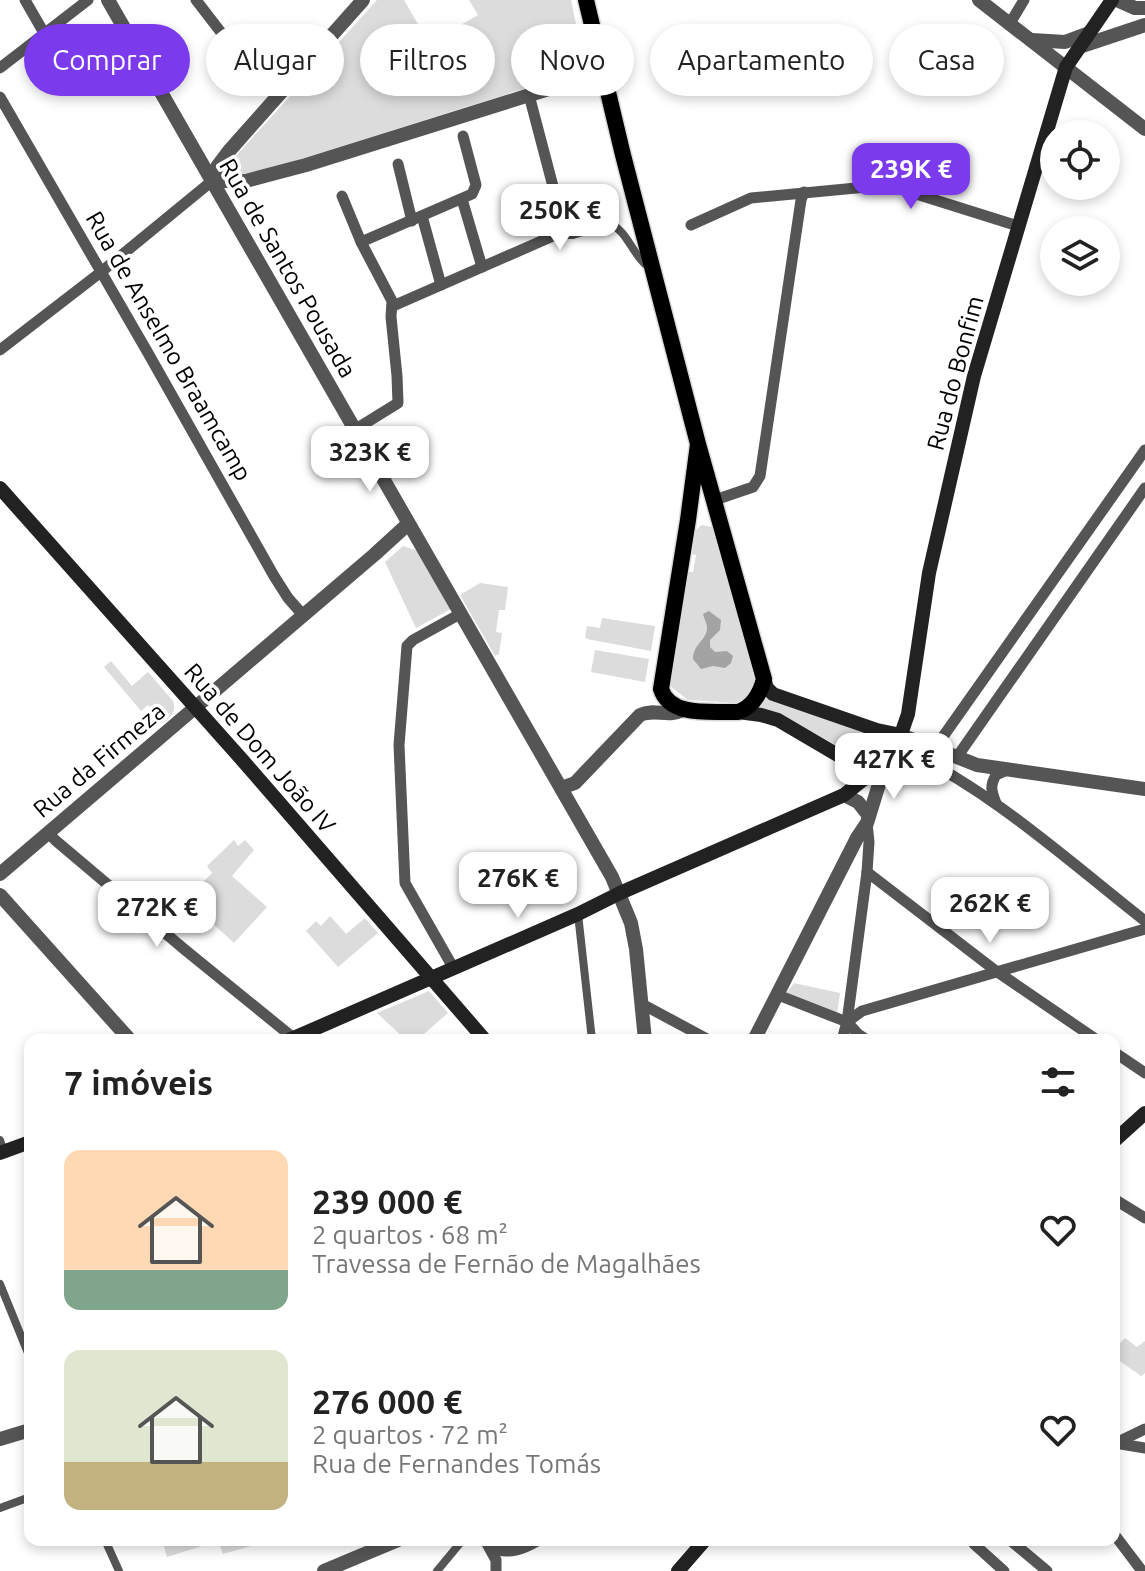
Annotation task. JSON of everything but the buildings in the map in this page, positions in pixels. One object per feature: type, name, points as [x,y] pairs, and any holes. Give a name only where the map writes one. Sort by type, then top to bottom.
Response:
[{"type":"main road","points":[[586,0],[592,24]]},
{"type":"main road","name":"Rua do Bonfim","points":[[877,771],[899,741],[908,714],[929,573],[971,390],[1066,67],[1075,43],[1089,33],[1115,0]]},
{"type":"main road","points":[[609,96],[698,444],[767,688],[773,694],[877,730],[899,741]]},
{"type":"main road","points":[[305,1034],[844,795],[877,771],[780,721],[738,712],[683,710],[667,702],[661,689],[698,444]]},
{"type":"main road","name":"Rua de Dom João IV","points":[[0,488],[480,1034]]},
{"type":"main road","points":[[688,520],[701,515],[720,519]]},
{"type":"main road","points":[[738,712],[745,710],[755,700],[764,679]]},
{"type":"main road","points":[[1120,1136],[1145,1113]]},
{"type":"main road","points":[[1,1149],[24,1143]]},
{"type":"main road","points":[[699,1546],[682,1565],[699,1571]]},
{"type":"street","points":[[25,0],[39,24]]},
{"type":"street","points":[[56,24],[88,0]]},
{"type":"street","name":"Rua de Santos Pousada","points":[[108,0],[620,893],[636,949],[644,1034]]},
{"type":"street","points":[[196,0],[215,24]]},
{"type":"street","points":[[0,350],[212,181],[217,167],[229,151],[363,0]]},
{"type":"street","points":[[979,0],[1145,129]]},
{"type":"street","points":[[1009,25],[1024,0]]},
{"type":"street","points":[[1115,0],[1135,8],[1145,8]]},
{"type":"street","points":[[1031,40],[1075,43],[1145,25]]},
{"type":"street","points":[[0,68],[24,49]]},
{"type":"street","points":[[212,181],[246,181],[306,165],[526,96]]},
{"type":"street","points":[[393,306],[559,231],[560,213],[529,96]]},
{"type":"street","name":"Rua de Anselmo Braamcamp","points":[[0,97],[266,561],[288,598],[303,615]]},
{"type":"street","points":[[361,242],[472,194],[476,185],[463,136]]},
{"type":"street","points":[[398,164],[441,285]]},
{"type":"street","points":[[691,225],[751,198],[877,186],[890,187],[1018,226]]},
{"type":"street","points":[[715,500],[753,487],[760,476],[804,192]]},
{"type":"street","points":[[342,196],[393,306],[391,317],[398,403],[356,429]]},
{"type":"street","points":[[462,199],[482,267]]},
{"type":"street","points":[[559,231],[573,235],[610,223],[622,232],[645,264],[652,264]]},
{"type":"street","points":[[935,748],[1145,450]]},
{"type":"street","points":[[957,757],[1144,492],[1126,477]]},
{"type":"street","name":"Rua da Firmeza","points":[[0,874],[408,524]]},
{"type":"street","points":[[1078,545],[1096,556]]},
{"type":"street","points":[[454,969],[405,883],[399,745],[407,646],[460,614]]},
{"type":"street","points":[[981,682],[1000,695]]},
{"type":"street","points":[[561,788],[575,783],[640,715],[647,712],[674,715],[683,710]]},
{"type":"street","points":[[899,741],[935,748],[977,765],[1145,789]]},
{"type":"street","points":[[899,741],[915,755],[996,803],[1145,921]]},
{"type":"street","points":[[996,803],[991,789],[992,781],[996,775],[1008,770]]},
{"type":"street","points":[[844,1034],[867,872],[868,820],[877,771]]},
{"type":"street","points":[[844,795],[858,802],[868,820]]},
{"type":"street","points":[[757,1034],[868,820]]},
{"type":"street","points":[[48,832],[287,1034]]},
{"type":"street","points":[[867,872],[996,971],[1088,1034]]},
{"type":"street","points":[[0,895],[125,1034]]},
{"type":"street","points":[[578,914],[591,1034]]},
{"type":"street","points":[[847,1022],[862,1011],[1145,929]]},
{"type":"street","points":[[778,995],[847,1022],[858,1034]]},
{"type":"street","points":[[642,1004],[698,1034]]},
{"type":"street","points":[[1120,1056],[1145,1073]]},
{"type":"street","points":[[1120,1203],[1145,1218]]},
{"type":"street","points":[[0,1284],[24,1343]]},
{"type":"street","points":[[1120,1441],[1145,1429]]},
{"type":"street","points":[[0,1439],[24,1432]]},
{"type":"street","points":[[1120,1444],[1145,1448]]},
{"type":"street","points":[[0,1508],[24,1499]]},
{"type":"street","points":[[1120,1542],[1142,1571]]},
{"type":"street","points":[[108,1546],[119,1571]]},
{"type":"street","points":[[324,1571],[384,1546]]},
{"type":"street","points":[[437,1571],[458,1546]]},
{"type":"street","points":[[489,1546],[496,1560],[496,1571]]},
{"type":"street","points":[[494,1546],[512,1552],[528,1546]]},
{"type":"street","points":[[976,1546],[1004,1571]]},
{"type":"street","points":[[1017,1546],[1047,1571]]},
{"type":"shaded area","points":[[377,0],[404,0],[418,24],[360,24],[360,96],[495,96],[495,24],[462,24],[478,15],[469,0],[571,0],[576,24],[511,24],[511,93],[247,176],[234,171],[230,164],[234,158],[290,96],[344,96],[344,36]]},
{"type":"shaded area","points":[[701,525],[712,527],[716,534],[755,682],[749,695],[737,703],[688,700],[669,685],[689,572],[693,572],[696,555],[692,554],[696,530]]},
{"type":"shaded area","points":[[403,546],[418,551],[451,609],[416,628],[385,562]]},
{"type":"shaded area","points":[[480,583],[508,587],[505,610],[499,610],[496,632],[502,633],[499,654],[495,656],[460,595]]},
{"type":"shaded area","points":[[709,611],[721,620],[720,630],[710,640],[710,647],[715,652],[727,651],[733,656],[725,668],[713,666],[701,669],[693,659],[706,632],[703,614]]},
{"type":"shaded area","points":[[602,618],[655,626],[651,651],[587,639],[587,626],[600,628]]},
{"type":"shaded area","points":[[595,650],[649,659],[645,682],[591,672]]},
{"type":"shaded area","points":[[111,661],[132,686],[148,672],[173,701],[174,711],[164,723],[148,705],[141,711],[104,667]]},
{"type":"shaded area","points":[[763,695],[878,738],[883,747],[882,755],[876,762],[867,763],[785,716],[754,707]]},
{"type":"shaded area","points":[[234,840],[238,846],[245,840],[254,850],[232,876],[267,907],[234,943],[186,899],[212,873],[207,866]]},
{"type":"shaded area","points":[[330,916],[346,934],[365,918],[378,933],[338,967],[306,931],[316,921],[321,926]]},
{"type":"shaded area","points":[[794,983],[840,993],[837,1015],[785,995]]},
{"type":"shaded area","points":[[429,991],[448,1013],[424,1034],[400,1034],[377,1013]]},
{"type":"shaded area","points":[[1125,1338],[1137,1347],[1145,1341],[1145,1373],[1141,1376],[1120,1361],[1120,1343]]},
{"type":"shaded area","points":[[164,1546],[202,1546],[167,1557]]},
{"type":"shaded area","points":[[220,1546],[250,1546],[223,1554]]}]
